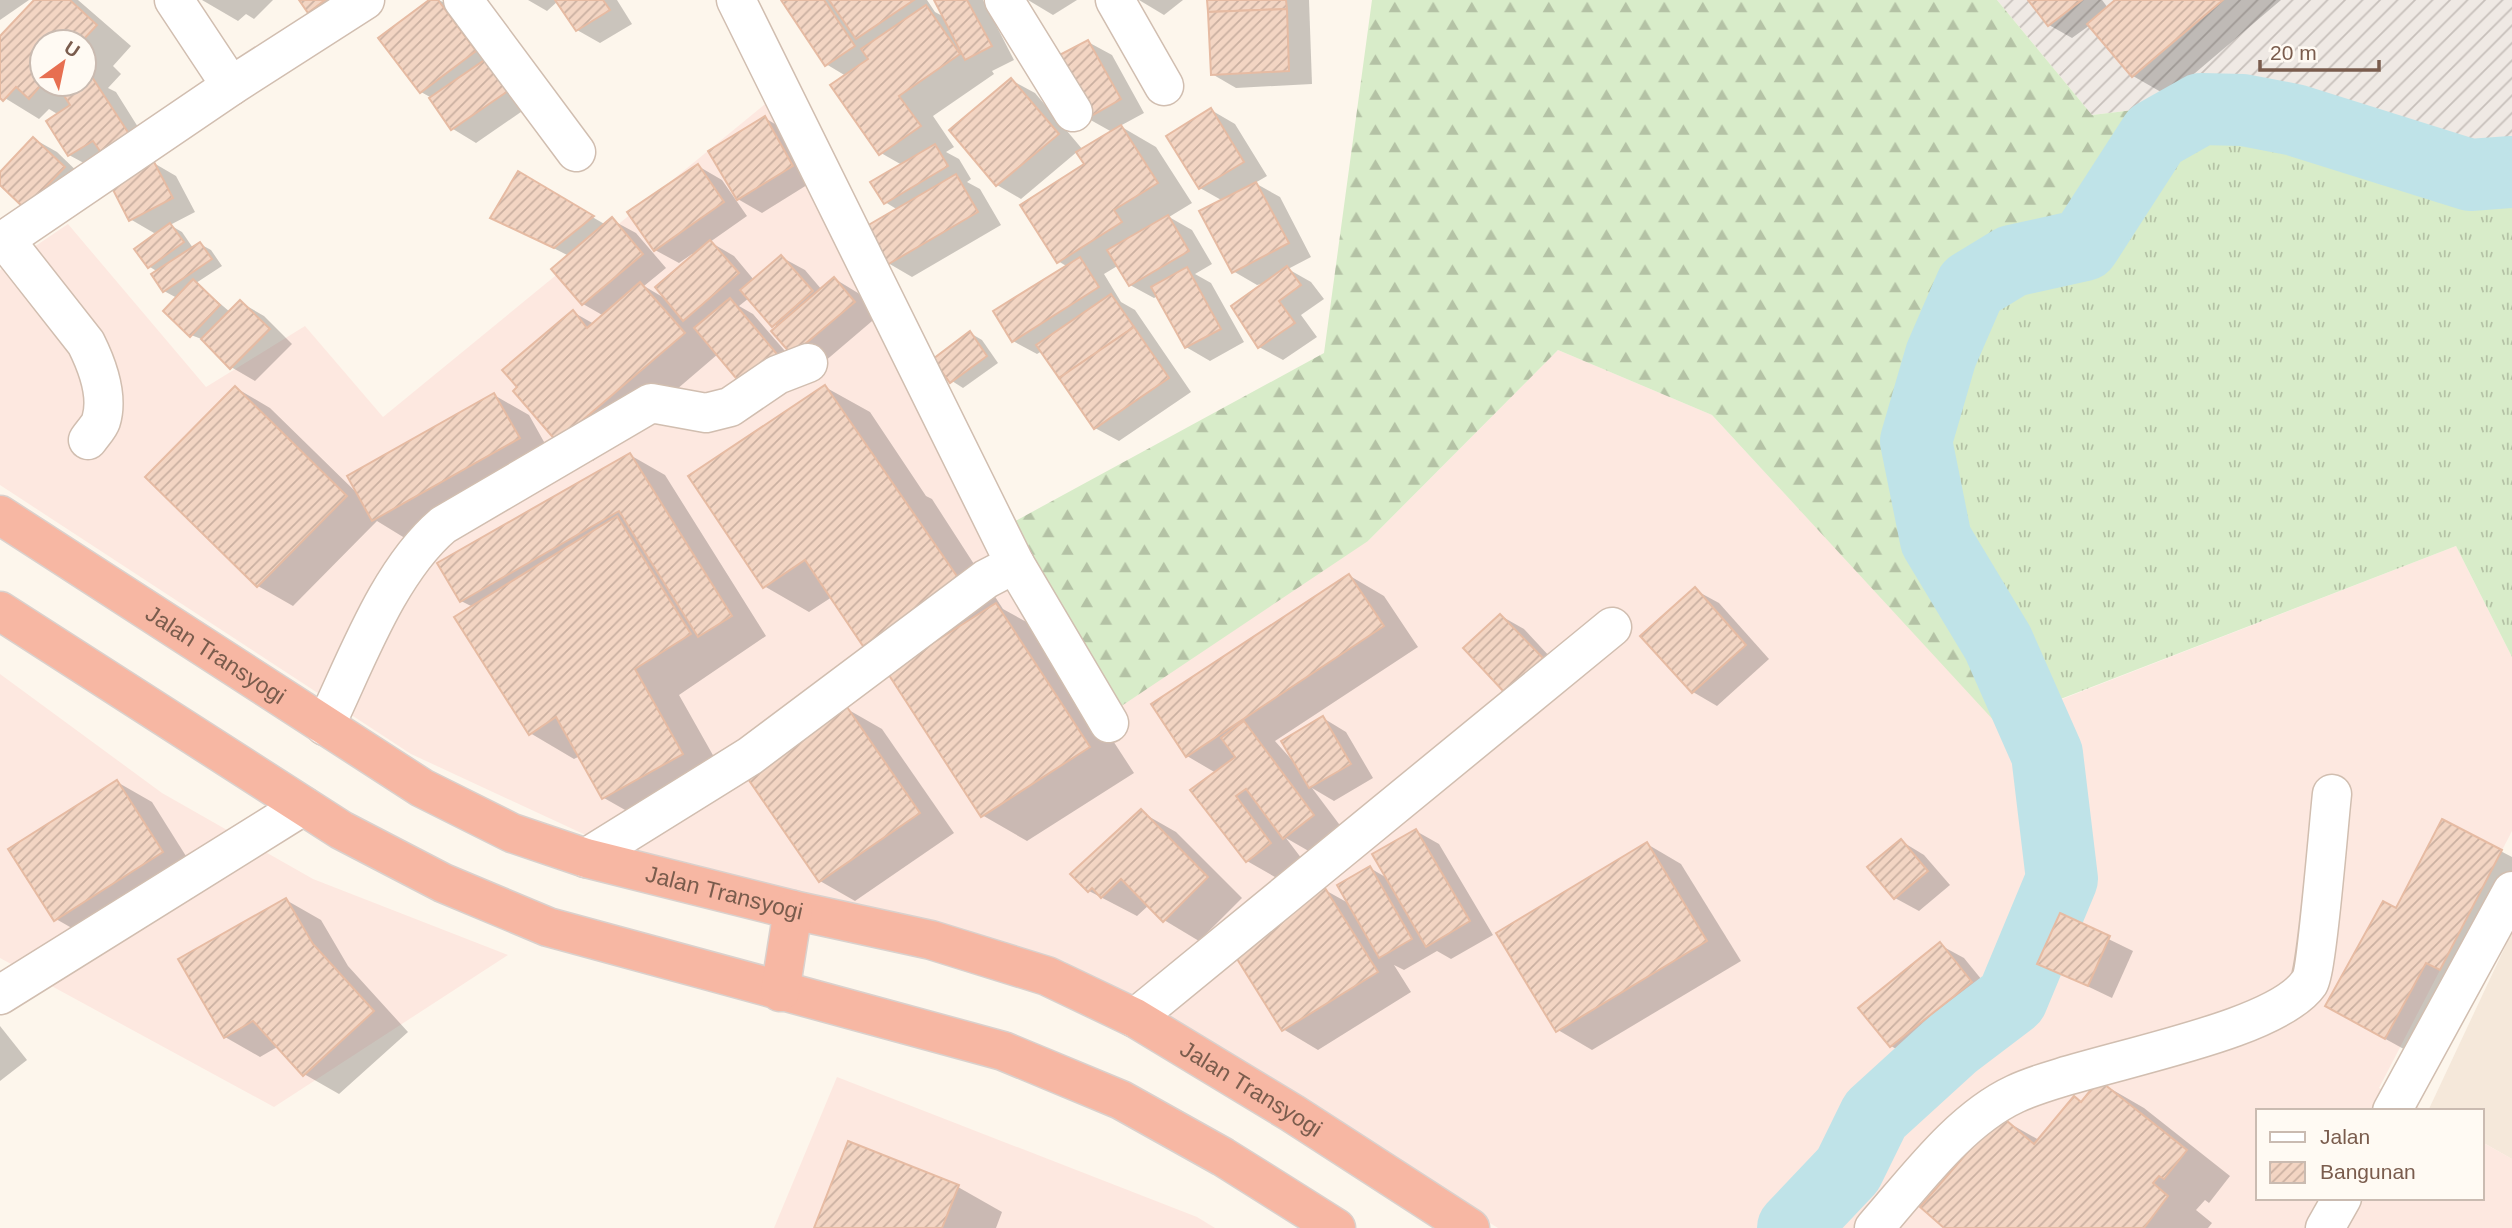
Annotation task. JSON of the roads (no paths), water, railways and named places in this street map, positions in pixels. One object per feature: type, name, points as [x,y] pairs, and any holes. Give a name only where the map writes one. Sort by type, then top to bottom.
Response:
[{"type":"highway","name":"Jalan Transyogi","points":[[0,515],[422,788],[512,834],[586,858],[793,910],[931,940],[1048,976],[1135,1018],[1292,1113],[1470,1228]]},
{"type":"highway","points":[[0,611],[341,830],[443,883],[548,927],[1003,1051],[1121,1100],[1223,1157],[1336,1228]]},
{"type":"highway","points":[[780,992],[793,910]]},
{"type":"street","points":[[174,0],[231,86]]},
{"type":"street","points":[[88,440],[101,421],[101,380],[96,362],[86,343],[2,241],[231,86],[365,0]]},
{"type":"street","points":[[463,0],[576,152]]},
{"type":"street","points":[[736,0],[1015,564],[1109,723]]},
{"type":"street","points":[[1004,0],[1073,112]]},
{"type":"street","points":[[1115,0],[1164,86]]},
{"type":"street","points":[[325,726],[378,616],[426,540],[443,525],[651,404],[706,413],[730,407],[777,375],[808,363]]},
{"type":"street","points":[[586,858],[750,756],[986,579],[1015,564]]},
{"type":"street","points":[[1135,1018],[1612,627]]},
{"type":"street","points":[[1874,1228],[1950,1142],[2014,1094],[2244,1023],[2289,1004],[2311,981],[2332,794]]},
{"type":"street","points":[[0,995],[303,806]]},
{"type":"street","points":[[2393,1109],[2512,891]]},
{"type":"street","points":[[2325,1228],[2341,1200]]},
{"type":"waterway","points":[[1793,1228],[1848,1170],[1875,1115],[1954,1043],[2012,999],[2062,879],[2047,754],[1998,643],[1936,540],[1916,441],[1941,355],[1971,286],[2012,261],[2084,245],[2155,135],[2201,109],[2243,110],[2295,120],[2470,175],[2512,172]]}]
